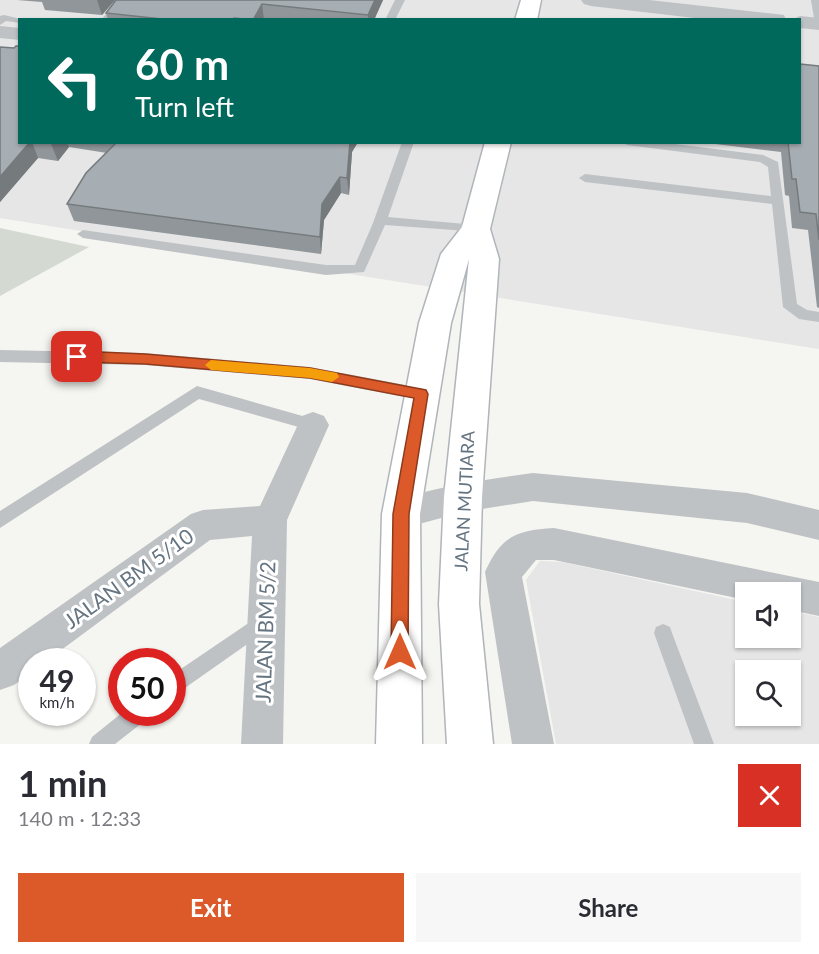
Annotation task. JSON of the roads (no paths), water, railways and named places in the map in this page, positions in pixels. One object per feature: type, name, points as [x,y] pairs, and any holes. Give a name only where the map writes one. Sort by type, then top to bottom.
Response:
[{"type":"main road","points":[[526,18],[531,0]]},
{"type":"main road","name":"JALAN MUTIARA","points":[[470,744],[459,604],[472,247],[498,144]]},
{"type":"main road","name":"JALAN MUTIARA","points":[[399,744],[401,514],[435,323],[472,247]]},
{"type":"street","points":[[591,0],[760,18]]},
{"type":"street","points":[[1,22],[18,33]]},
{"type":"street","points":[[801,22],[819,24]]},
{"type":"street","points":[[270,520],[312,425]]},
{"type":"street","points":[[401,514],[463,497],[533,487],[747,508],[819,525]]},
{"type":"street","name":"JALAN BM 5/2","points":[[262,744],[270,520]]},
{"type":"street","name":"JALAN BM 5/10","points":[[0,671],[203,525],[270,520]]},
{"type":"street","points":[[533,744],[503,572],[527,545],[554,544],[736,582]]},
{"type":"street","points":[[801,595],[819,599]]},
{"type":"lane","points":[[108,18],[123,0]]},
{"type":"lane","points":[[391,18],[400,0]]},
{"type":"lane","points":[[816,0],[819,18]]},
{"type":"lane","points":[[1,22],[18,20]]},
{"type":"lane","points":[[83,234],[326,270],[359,269],[374,240],[379,220],[407,144]]},
{"type":"lane","points":[[643,144],[763,159],[774,165],[790,307],[804,315],[819,317]]},
{"type":"lane","points":[[585,178],[778,201]]},
{"type":"lane","points":[[379,220],[472,247]]},
{"type":"lane","points":[[0,356],[145,359],[310,373],[422,394]]},
{"type":"lane","points":[[0,520],[197,392],[312,425]]},
{"type":"lane","points":[[186,677],[267,620]]},
{"type":"lane","points":[[663,633],[704,744]]},
{"type":"lane","points":[[99,744],[122,726]]}]
